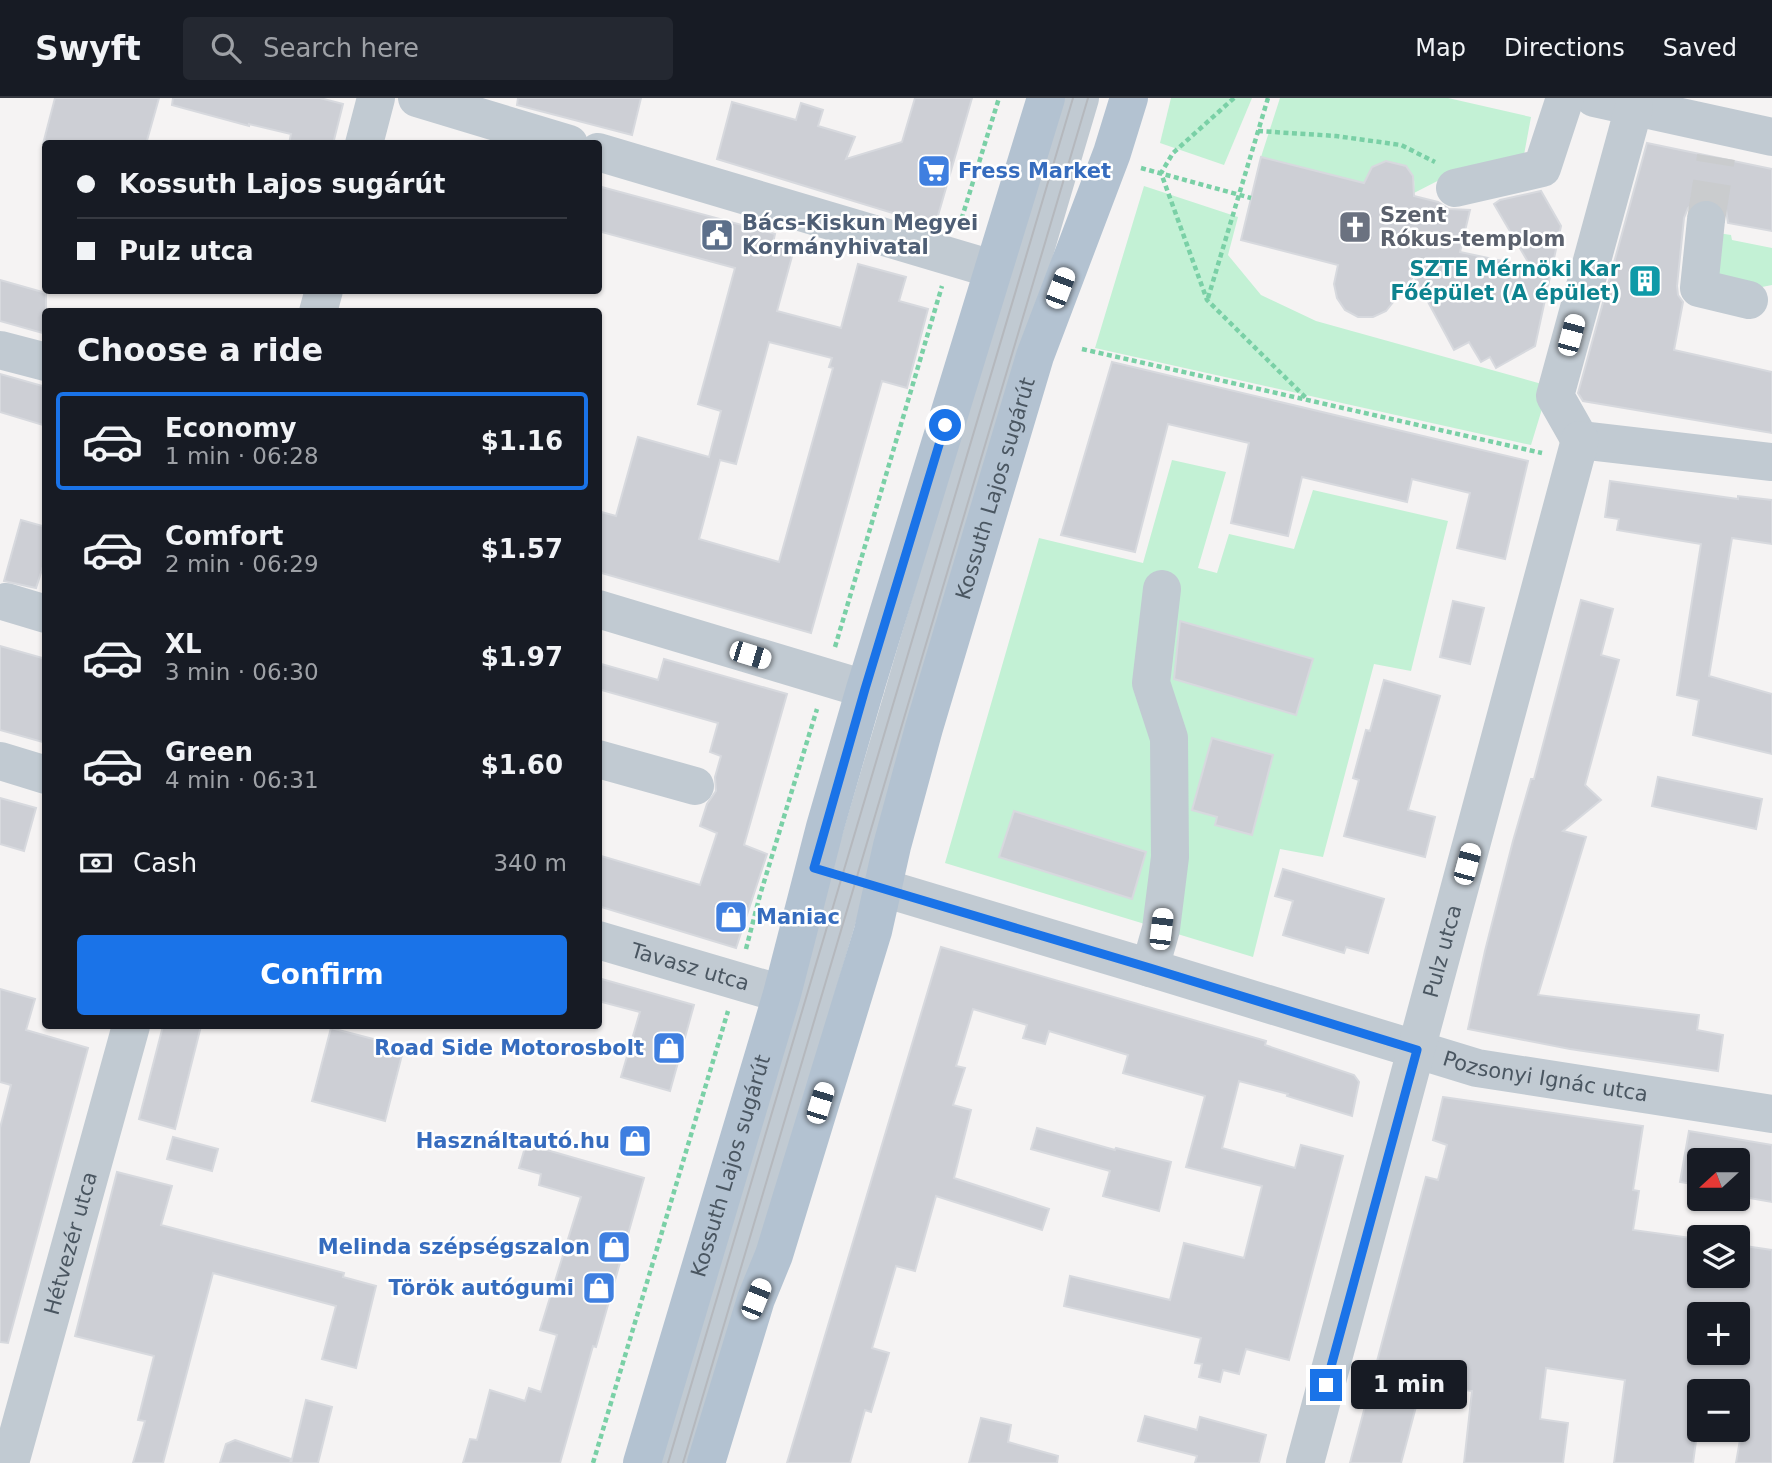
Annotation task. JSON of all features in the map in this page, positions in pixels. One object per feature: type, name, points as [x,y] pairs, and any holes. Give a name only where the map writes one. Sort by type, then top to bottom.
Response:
[{"type":"main road","name":"Kossuth Lajos sugárút","points":[[706,1463],[756,1299],[774,1255],[870,942],[849,878],[865,689],[1046,98]]},
{"type":"main road","name":"Kossuth Lajos sugárút","points":[[642,1463],[782,994],[849,878],[924,728],[1035,356],[1126,160],[1129,98]]},
{"type":"street","points":[[365,140],[376,98]]},
{"type":"street","points":[[417,98],[556,140]]},
{"type":"street","name":"Kossuth Lajos sugárút","points":[[676,1463],[1080,98]]},
{"type":"street","points":[[1465,186],[1542,168],[1565,98]]},
{"type":"street","points":[[1772,137],[1718,142],[1614,103],[1555,396],[1580,440],[1772,462]]},
{"type":"street","points":[[602,153],[992,269]]},
{"type":"street","points":[[1050,201],[1126,160]]},
{"type":"street","points":[[1706,220],[1699,288],[1749,300]]},
{"type":"street","points":[[0,350],[42,361]]},
{"type":"street","name":"Pulz utca","points":[[1305,1463],[1580,440]]},
{"type":"street","points":[[1150,968],[1161,929],[1170,857],[1169,738],[1151,682],[1162,589]]},
{"type":"street","points":[[6,602],[42,613]]},
{"type":"street","points":[[602,610],[865,689]]},
{"type":"street","points":[[602,760],[695,786]]},
{"type":"street","points":[[0,761],[42,774]]},
{"type":"street","name":"Pozsonyi Ignác utca","points":[[849,878],[1477,1068],[1772,1114]]},
{"type":"street","name":"Tavasz utca","points":[[602,941],[782,994]]},
{"type":"street","name":"Hétvezér utca","points":[[10,1463],[130,1029]]},
{"type":"path","points":[[593,1463],[999,98]]},
{"type":"path","points":[[1161,173],[1173,153],[1234,98]]},
{"type":"path","points":[[1207,300],[1268,98]]},
{"type":"path","points":[[1258,131],[1336,136],[1401,145],[1455,172],[1465,186]]},
{"type":"path","points":[[1126,160],[1161,173],[1251,198]]},
{"type":"path","points":[[1161,173],[1207,300],[1308,400]]},
{"type":"path","points":[[1082,349],[1539,453],[1580,440]]},
{"type":"green space","points":[[1171,98],[1252,98],[1224,165],[1160,143]]},
{"type":"green space","points":[[1280,98],[1448,98],[1531,117],[1521,171],[1455,172],[1414,193],[1413,176],[1410,170],[1400,164],[1383,163],[1372,167],[1364,183],[1261,157]]},
{"type":"green space","points":[[1144,186],[1238,217],[1228,255],[1261,295],[1316,321],[1549,386],[1531,445],[1095,348]]},
{"type":"green space","points":[[1712,232],[1731,235],[1732,240],[1772,248],[1772,285],[1762,287],[1716,276]]},
{"type":"green space","points":[[1172,460],[1226,472],[1198,568],[1217,573],[1229,534],[1294,549],[1313,490],[1448,521],[1411,671],[1374,664],[1323,857],[1280,849],[1253,957],[945,863],[1039,538],[1143,563]]},
{"type":"building","points":[[55,98],[159,98],[147,140],[44,140]]},
{"type":"building","points":[[173,98],[320,98],[343,104],[334,140],[290,140],[291,134],[249,126],[172,105]]},
{"type":"building","points":[[518,98],[641,98],[632,135],[517,105]]},
{"type":"building","points":[[915,98],[972,98],[935,226],[717,159],[732,102],[796,120],[801,103],[823,110],[818,126],[855,137],[846,159],[902,142]]},
{"type":"building","name":"SZTE Mérnöki Kar Főépület (A épület)","points":[[1647,143],[1772,169],[1772,231],[1728,223],[1726,210],[1709,198],[1698,200],[1688,208],[1684,218],[1677,286],[1678,295],[1683,302],[1674,350],[1772,372],[1772,433],[1583,401],[1578,393]]},
{"type":"building","name":"Szent Rókus-templom","points":[[1261,157],[1364,183],[1372,167],[1386,161],[1406,166],[1413,176],[1414,196],[1438,202],[1449,209],[1470,210],[1460,252],[1531,267],[1494,204],[1500,200],[1541,191],[1561,226],[1535,346],[1496,368],[1490,357],[1481,362],[1469,342],[1454,350],[1414,276],[1386,311],[1373,317],[1358,317],[1345,310],[1337,298],[1334,284],[1338,265],[1241,240]]},
{"type":"building","points":[[602,187],[775,234],[773,243],[794,249],[777,311],[841,328],[858,264],[906,277],[899,301],[928,309],[907,388],[882,381],[811,633],[602,573],[602,512],[616,516],[638,437],[709,457],[721,411],[698,404],[735,268],[602,232]],"holes":[[[769,342],[832,358],[829,367],[833,368],[779,562],[699,539],[720,460],[736,464]]]},
{"type":"building","points":[[0,280],[46,294],[46,308],[42,308],[42,333],[0,321]]},
{"type":"building","points":[[1112,362],[1528,461],[1505,559],[1457,548],[1470,493],[1412,479],[1407,502],[1302,477],[1288,536],[1231,523],[1249,443],[1168,424],[1135,552],[1061,535]]},
{"type":"building","points":[[0,374],[42,386],[42,425],[0,412]]},
{"type":"building","points":[[1610,481],[1738,499],[1738,496],[1772,500],[1772,544],[1732,538],[1709,676],[1772,694],[1772,754],[1693,735],[1699,700],[1677,695],[1701,544],[1617,530],[1619,519],[1605,517]]},
{"type":"building","points":[[21,520],[42,526],[42,569],[36,588],[4,581]]},
{"type":"building","points":[[1581,600],[1613,609],[1601,655],[1619,660],[1585,785],[1601,800],[1563,831],[1586,837],[1538,995],[1699,1015],[1697,1030],[1723,1035],[1718,1071],[1570,1049],[1468,1029],[1513,841],[1531,779],[1534,779]]},
{"type":"building","points":[[1453,601],[1484,608],[1470,664],[1440,657]]},
{"type":"building","points":[[1180,621],[1313,659],[1296,715],[1174,679]]},
{"type":"building","points":[[0,646],[42,658],[42,742],[0,730]]},
{"type":"building","points":[[664,659],[787,694],[744,845],[767,854],[736,948],[602,907],[602,856],[700,885],[717,833],[700,826],[707,804],[716,791],[715,777],[721,756],[710,752],[718,723],[602,690],[602,664],[658,680]]},
{"type":"building","points":[[1384,680],[1440,696],[1408,810],[1435,817],[1425,857],[1344,836],[1359,780],[1353,778]]},
{"type":"building","points":[[1212,738],[1273,755],[1252,835],[1215,825],[1217,817],[1192,810]]},
{"type":"building","points":[[1658,777],[1762,799],[1756,829],[1652,806]]},
{"type":"building","points":[[0,798],[36,808],[24,851],[0,844]]},
{"type":"building","points":[[1014,811],[1146,852],[1132,899],[999,857]]},
{"type":"building","points":[[1283,869],[1384,899],[1368,953],[1346,947],[1344,953],[1283,935],[1293,901],[1275,896]]},
{"type":"building","points":[[941,947],[1266,1041],[1265,1045],[1354,1075],[1359,1082],[1352,1116],[1239,1081],[1222,1148],[1295,1168],[1301,1145],[1343,1156],[1289,1360],[1246,1349],[1239,1374],[1223,1370],[1220,1382],[1199,1377],[1202,1364],[1195,1363],[1201,1338],[1064,1306],[1070,1276],[1170,1300],[1184,1243],[1244,1258],[1262,1186],[1186,1167],[1205,1096],[1123,1073],[1128,1055],[1049,1031],[1045,1044],[1023,1038],[1027,1025],[973,1009],[956,1066],[965,1068],[953,1105],[971,1110],[954,1178],[1049,1209],[1042,1230],[936,1196],[915,1271],[896,1266],[872,1348],[889,1353],[871,1412],[865,1410],[850,1463],[787,1463]]},
{"type":"building","points":[[602,979],[694,1005],[670,1091],[621,1077],[640,1012],[602,1002]]},
{"type":"building","points":[[0,989],[35,999],[26,1030],[88,1048],[8,1343],[0,1342],[0,1128],[11,1085],[0,1082]]},
{"type":"building","points":[[162,1029],[200,1029],[175,1129],[139,1119]]},
{"type":"building","points":[[331,1029],[404,1047],[385,1121],[312,1101]]},
{"type":"building","points":[[1443,1097],[1643,1126],[1633,1190],[1639,1191],[1633,1230],[1687,1237],[1687,1288],[1750,1288],[1750,1247],[1772,1250],[1772,1463],[1736,1463],[1740,1442],[1750,1442],[1750,1379],[1687,1379],[1687,1442],[1696,1442],[1693,1463],[1614,1463],[1625,1380],[1546,1368],[1540,1419],[1568,1423],[1563,1463],[1464,1463],[1472,1391],[1422,1384],[1401,1463],[1350,1463],[1426,1177],[1438,1180],[1447,1145],[1433,1140]]},
{"type":"building","points":[[1037,1128],[1115,1150],[1116,1148],[1171,1162],[1159,1211],[1103,1196],[1110,1171],[1031,1149]]},
{"type":"building","points":[[1689,1131],[1772,1145],[1772,1202],[1750,1198],[1750,1148],[1687,1148],[1687,1183],[1680,1182]]},
{"type":"building","points":[[173,1137],[218,1149],[212,1171],[167,1159]]},
{"type":"building","points":[[526,1144],[644,1178],[560,1463],[463,1463],[470,1439],[477,1440],[490,1390],[525,1401],[529,1388],[541,1392],[557,1335],[540,1330],[581,1197],[539,1185],[541,1174],[519,1168]]},
{"type":"building","points":[[117,1172],[172,1186],[161,1225],[344,1273],[343,1277],[376,1286],[356,1368],[322,1359],[336,1306],[213,1273],[163,1463],[133,1463],[145,1421],[138,1420],[154,1356],[75,1336]]},
{"type":"building","points":[[306,1400],[332,1407],[318,1463],[291,1463]]},
{"type":"building","points":[[1145,1416],[1197,1430],[1200,1417],[1266,1435],[1259,1463],[1195,1463],[1197,1456],[1138,1441]]},
{"type":"building","points":[[981,1418],[1011,1425],[1008,1442],[1058,1456],[1057,1463],[969,1463]]},
{"type":"building","points":[[235,1440],[291,1459],[290,1463],[220,1463],[226,1444]]},
{"type":"tunnel","points":[[1706,220],[1716,157]]},
{"type":"tram line","points":[[668,1463],[1073,98]]},
{"type":"tram line","points":[[683,1463],[1088,98]]},
{"type":"place","name":"Fress Market","points":[[934,171]]},
{"type":"place","name":"Szent Rókus-templom","points":[[1355,227]]},
{"type":"place","name":"Bács-Kiskun Megyei Kormányhivatal","points":[[717,235]]},
{"type":"place","name":"SZTE Mérnöki Kar Főépület (A épület)","points":[[1645,281]]},
{"type":"place","name":"Maniac","points":[[731,917]]},
{"type":"place","name":"Road Side Motorosbolt","points":[[669,1048]]},
{"type":"place","name":"Használtautó.hu","points":[[635,1141]]},
{"type":"place","name":"Melinda szépségszalon","points":[[614,1247]]},
{"type":"place","name":"Török autógumi","points":[[599,1288]]},
{"type":"route","points":[[945,425],[814,868],[1417,1050],[1326,1385]]}]
